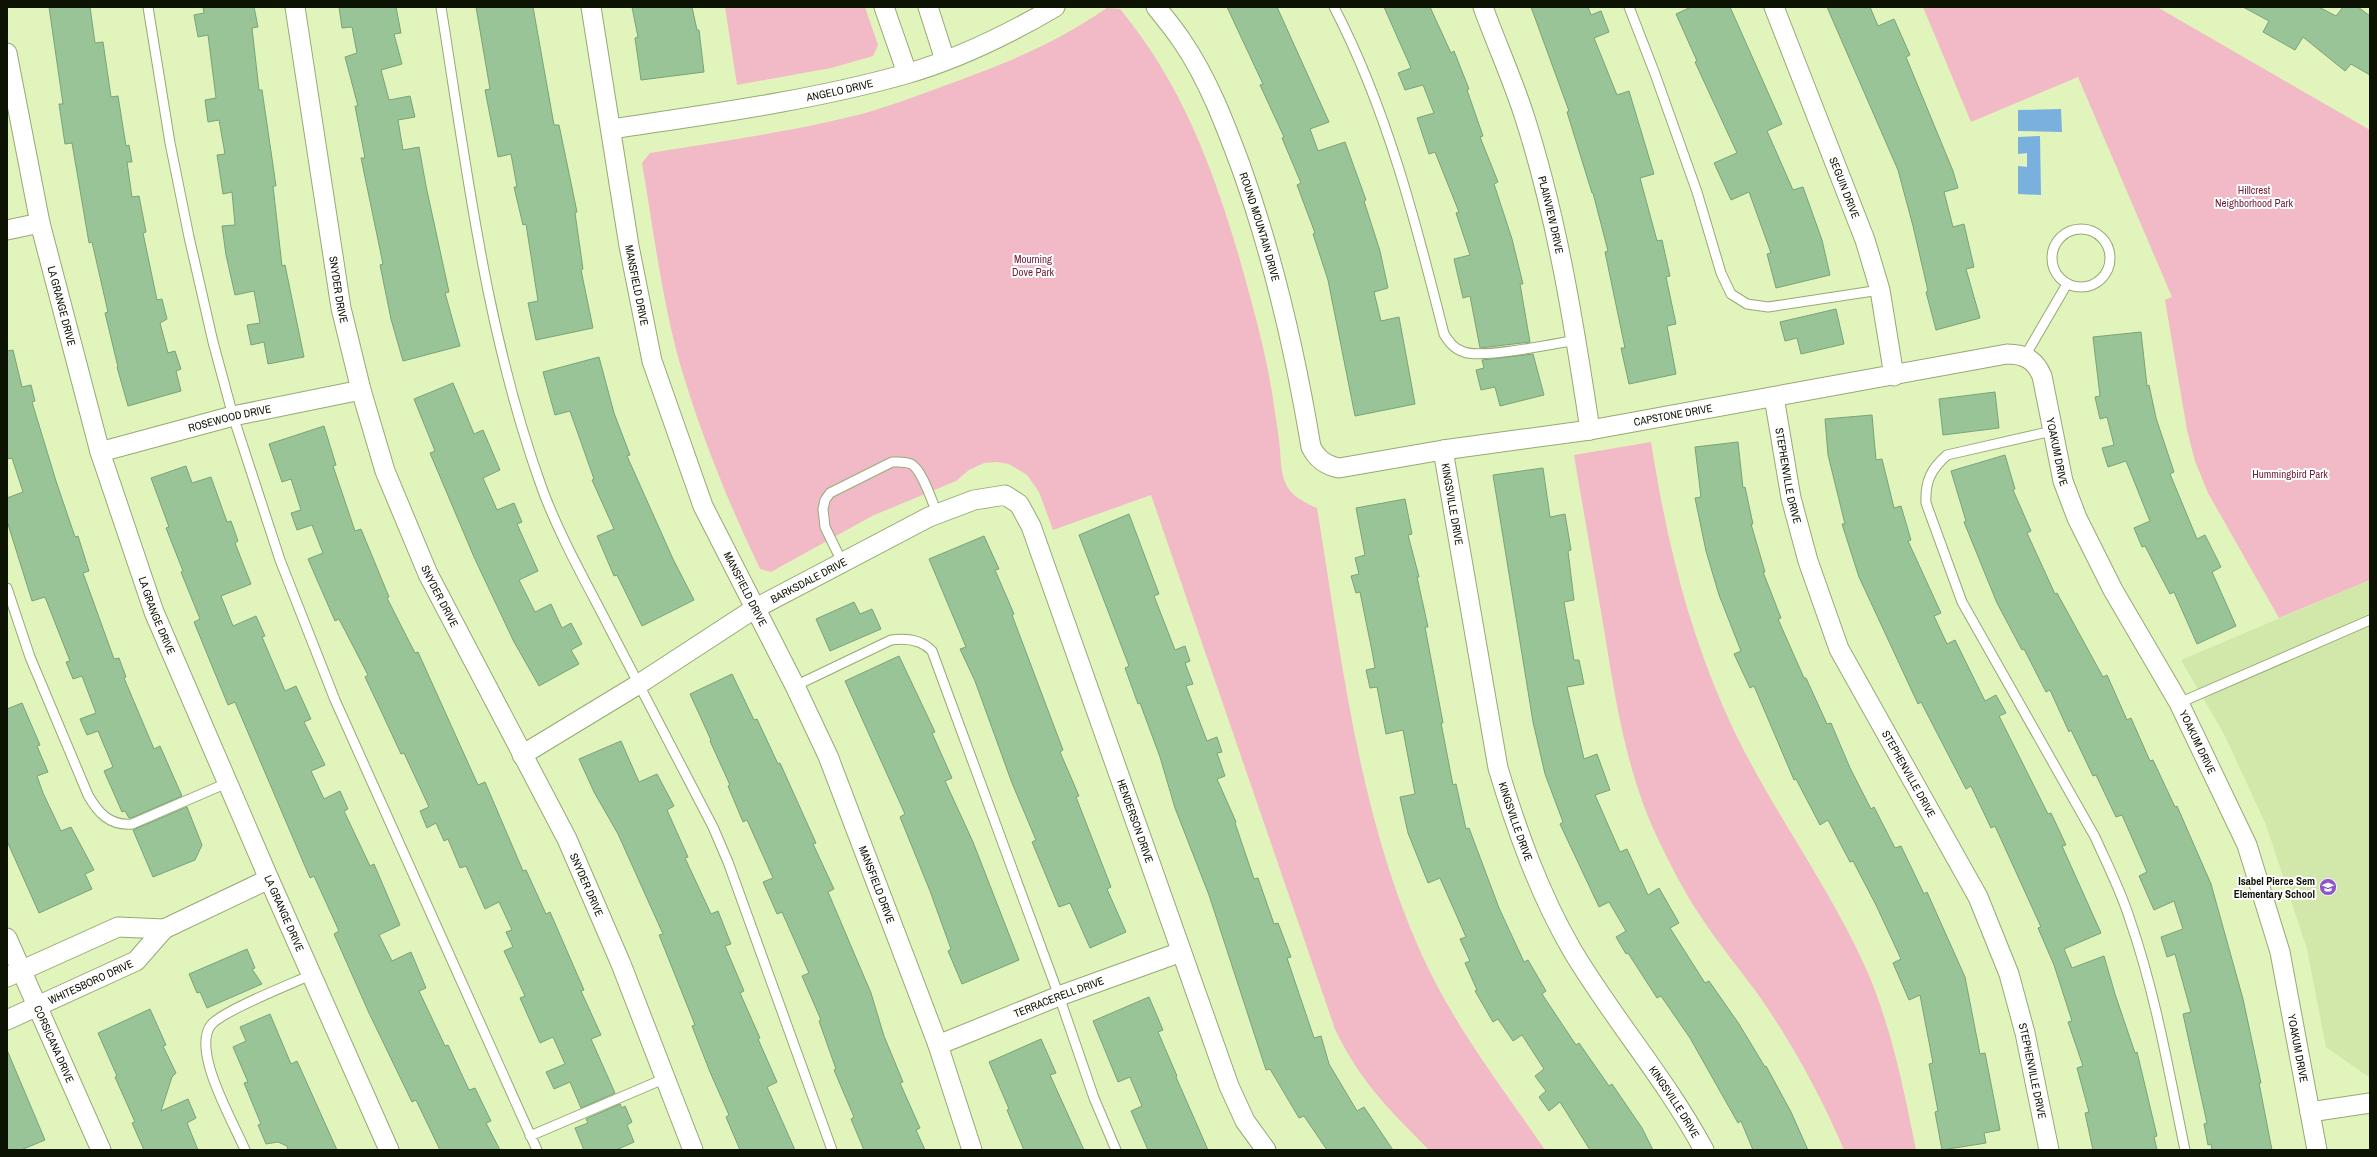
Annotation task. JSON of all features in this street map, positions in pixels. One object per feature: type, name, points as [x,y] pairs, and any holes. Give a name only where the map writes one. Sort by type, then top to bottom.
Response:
[{"type":"street","name":"SNYDER DRIVE","points":[[295,7],[341,308],[361,390],[385,470],[428,574],[567,839],[621,964],[693,1150]]},
{"type":"street","name":"MANSFIELD DRIVE","points":[[590,7],[612,129],[630,246],[652,362],[703,506],[828,756],[938,1045],[972,1150]]},
{"type":"street","points":[[884,7],[907,74]]},
{"type":"street","points":[[928,7],[945,60]]},
{"type":"street","name":"ANGELO DRIVE","points":[[612,129],[820,94],[907,74],[945,60],[1029,22],[1055,7]]},
{"type":"street","name":"ROUND MOUNTAIN DRIVE","points":[[1156,7],[1183,41],[1202,74],[1218,108],[1237,156],[1274,265],[1286,315],[1311,447],[1322,462]]},
{"type":"street","name":"PLAINVIEW DRIVE","points":[[1483,7],[1524,114],[1544,186],[1576,340],[1590,430]]},
{"type":"street","name":"SEGUIN DRIVE","points":[[1774,7],[1865,240],[1880,290],[1894,376]]},
{"type":"street","name":"LA GRANGE DRIVE","points":[[7,53],[40,223],[100,452],[154,612],[227,783],[389,1150]]},
{"type":"street","points":[[7,230],[40,223]]},
{"type":"street","name":"CAPSTONE DRIVE","points":[[1322,462],[1339,468],[1443,450],[1590,430],[1894,376],[2007,354],[2025,356]]},
{"type":"street","name":"YOAKUM DRIVE","points":[[2025,356],[2036,365],[2042,376],[2063,481],[2077,518],[2112,590],[2179,703],[2247,844],[2280,952],[2317,1150]]},
{"type":"street","name":"ROSEWOOD DRIVE","points":[[100,452],[233,416],[361,390]]},
{"type":"street","name":"STEPHENVILLE DRIVE","points":[[1774,397],[1793,505],[1808,561],[1837,642],[1978,897],[2009,974],[2025,1033],[2049,1150]]},
{"type":"street","name":"KINGSVILLE DRIVE","points":[[1443,450],[1498,768],[1512,816],[1531,866],[1572,950],[1668,1090],[1704,1150]]},
{"type":"street","name":"BARKSDALE DRIVE","points":[[522,755],[639,684],[754,609],[937,513],[974,500],[1005,495]]},
{"type":"street","name":"HENDERSON DRIVE","points":[[1005,495],[1019,504],[1031,526],[1229,1086],[1245,1121],[1266,1150]]},
{"type":"street","name":"WHITESBORO DRIVE","points":[[7,1020],[136,961],[164,929],[269,879]]},
{"type":"street","name":"WHITESBORO DRIVE","points":[[14,974],[118,927],[164,929]]},
{"type":"street","name":"CORSICANA DRIVE","points":[[7,938],[14,974],[37,1006],[102,1150]]},
{"type":"street","name":"TERRACERELL DRIVE","points":[[938,1045],[1059,996],[1181,952]]},
{"type":"street","points":[[2310,1112],[2370,1103]]},
{"type":"lane","points":[[148,7],[170,143],[189,237],[233,416],[280,560],[335,700],[537,1150]]},
{"type":"lane","points":[[441,7],[478,240],[501,355],[521,427],[544,493],[567,546],[714,827],[832,1150]]},
{"type":"lane","points":[[1334,7],[1380,114],[1420,240],[1444,334],[1449,342],[1456,349],[1476,355],[1576,340]]},
{"type":"lane","points":[[1629,7],[1656,74],[1697,192],[1721,273],[1732,294],[1747,304],[1768,307],[1880,290]]},
{"type":"lane","points":[[2080,229],[2090,230],[2100,236],[2107,244],[2110,254],[2110,265],[2105,275],[2098,283],[2088,287],[2077,288],[2067,284],[2058,277],[2053,268],[2052,257],[2054,246],[2060,238],[2069,231],[2080,229]]},
{"type":"lane","points":[[2025,356],[2067,284]]},
{"type":"lane","points":[[2052,431],[1947,454],[1937,464],[1926,486],[1926,502],[1962,602],[2095,837],[2112,874],[2130,920],[2144,964],[2185,1150]]},
{"type":"lane","points":[[842,562],[825,526],[823,509],[830,492],[892,462],[902,462],[912,464],[920,473],[937,513]]},
{"type":"lane","points":[[7,588],[33,664],[88,795],[101,814],[117,824],[132,824],[227,783]]},
{"type":"lane","points":[[2179,703],[2370,620]]},
{"type":"lane","points":[[794,686],[891,640],[903,639],[916,641],[926,644],[932,651],[1059,996],[1094,1098],[1116,1150]]},
{"type":"lane","points":[[246,1150],[210,1068],[205,1047],[208,1031],[212,1024],[226,1014],[311,975]]},
{"type":"lane","points":[[530,1136],[666,1078]]},
{"type":"shaded area","name":"Isabel Pierce Sem Elementary School","points":[[2370,580],[2370,1075],[2367,1076],[2326,1047],[2307,949],[2266,825],[2224,734],[2181,660]]},
{"type":"green space","points":[[725,7],[865,7],[878,45],[873,56],[831,68],[737,85]]},
{"type":"green space","name":"Hillcrest Neighborhood Park","points":[[1923,7],[2157,7],[2370,130],[2370,580],[2279,618],[2208,493],[2195,461],[2187,430],[2165,300],[2172,297],[2078,77],[1971,122]]},
{"type":"green space","name":"Mourning Dove Park","points":[[1107,8],[1120,9],[1143,39],[1163,70],[1197,136],[1211,171],[1235,242],[1257,323],[1271,384],[1284,479],[1291,492],[1306,503],[1317,508],[1344,678],[1355,735],[1367,790],[1382,846],[1399,900],[1421,953],[1448,1006],[1479,1055],[1545,1150],[1429,1150],[1376,1094],[1365,1080],[1345,1048],[1335,1029],[1151,495],[1053,530],[1039,492],[1027,475],[1009,464],[997,462],[984,463],[969,470],[956,481],[872,516],[771,572],[760,569],[736,517],[704,438],[678,357],[667,309],[642,163],[650,153],[800,128],[861,114],[884,107],[964,79],[1027,53],[1066,33]]},
{"type":"green space","points":[[1651,442],[1663,511],[1679,579],[1688,612],[1711,678],[1741,745],[1777,810],[1834,906],[1868,973],[1891,1038],[1916,1150],[1844,1150],[1817,1092],[1796,1054],[1762,1000],[1716,938],[1683,888],[1657,837],[1647,813],[1630,763],[1618,712],[1574,455]]},
{"type":"water","points":[[2061,109],[2062,132],[2018,131],[2018,110]]},
{"type":"water","points":[[2040,136],[2041,195],[2018,194],[2018,166],[2027,167],[2027,153],[2018,154],[2018,137]]},
{"type":"building","points":[[49,7],[90,7],[95,43],[103,42],[111,97],[118,96],[126,146],[129,145],[132,162],[127,162],[132,197],[139,196],[146,232],[143,233],[157,300],[162,299],[167,319],[160,323],[168,353],[175,351],[181,369],[176,371],[181,391],[128,406],[117,367],[105,313],[108,312],[92,242],[89,243],[72,143],[65,144],[59,104],[63,104]]},
{"type":"building","points":[[203,7],[254,7],[258,27],[252,28],[259,90],[262,90],[276,186],[273,186],[282,266],[285,265],[304,357],[268,364],[264,342],[251,345],[247,325],[260,323],[254,291],[235,295],[226,255],[222,226],[235,225],[232,192],[223,194],[217,155],[225,154],[219,120],[208,122],[205,100],[216,98],[208,35],[198,37],[194,15],[204,13]]},
{"type":"building","points":[[339,7],[396,7],[401,33],[394,34],[402,64],[381,70],[389,100],[410,96],[415,117],[398,120],[403,150],[419,147],[449,292],[445,293],[460,346],[403,361],[391,319],[380,265],[383,264],[361,158],[365,158],[355,106],[358,106],[345,57],[357,53],[352,27],[342,28]]},
{"type":"building","points":[[476,7],[533,7],[554,125],[559,125],[577,212],[575,213],[583,269],[581,270],[593,328],[536,340],[528,303],[538,301],[526,224],[523,225],[514,187],[517,187],[511,154],[498,157],[485,90],[490,89]]},
{"type":"building","points":[[632,7],[692,7],[697,30],[699,30],[704,72],[641,80],[635,38],[638,37]]},
{"type":"building","points":[[1227,7],[1277,7],[1329,122],[1310,129],[1318,151],[1345,142],[1366,200],[1364,201],[1380,251],[1388,288],[1374,292],[1381,321],[1399,317],[1415,404],[1355,416],[1328,280],[1313,234],[1315,233],[1297,185],[1301,183],[1282,138],[1284,137],[1260,85],[1263,84]]},
{"type":"building","points":[[1384,7],[1430,7],[1451,53],[1454,51],[1469,89],[1467,90],[1483,136],[1480,137],[1498,182],[1494,184],[1512,239],[1523,284],[1520,284],[1530,342],[1480,348],[1470,296],[1463,298],[1454,259],[1470,255],[1456,213],[1459,212],[1435,152],[1429,154],[1417,118],[1434,113],[1423,85],[1405,90],[1398,73],[1411,68]]},
{"type":"building","points":[[1531,7],[1588,7],[1591,15],[1601,11],[1609,32],[1594,38],[1617,95],[1629,91],[1654,174],[1640,178],[1657,241],[1662,240],[1670,276],[1666,277],[1676,324],[1667,326],[1676,374],[1629,384],[1621,348],[1625,348],[1605,252],[1608,251],[1593,193],[1567,112],[1569,111]]},
{"type":"building","points":[[1691,7],[1730,7],[1782,124],[1767,131],[1793,190],[1803,187],[1822,240],[1830,275],[1776,288],[1767,254],[1771,253],[1749,192],[1731,200],[1714,163],[1737,153],[1695,62],[1697,61],[1676,14]]},
{"type":"building","points":[[1827,7],[1870,7],[1878,26],[1894,19],[1910,55],[1906,57],[1953,171],[1958,188],[1944,192],[1953,227],[1964,224],[1974,267],[1966,269],[1980,318],[1936,330],[1926,292],[1928,291],[1913,226],[1898,170]]},
{"type":"building","points":[[2243,7],[2319,7],[2336,16],[2343,7],[2358,7],[2370,16],[2370,75],[2351,64],[2345,71],[2303,37],[2295,50],[2263,32],[2269,21]]},
{"type":"building","points":[[1836,309],[1844,344],[1801,354],[1797,338],[1785,341],[1780,322]]},
{"type":"building","points":[[2141,332],[2147,386],[2149,385],[2156,418],[2174,472],[2170,474],[2197,539],[2205,535],[2221,567],[2212,572],[2236,626],[2197,644],[2174,592],[2170,594],[2145,546],[2142,547],[2134,528],[2150,521],[2126,461],[2108,467],[2102,448],[2114,445],[2107,417],[2100,419],[2095,397],[2100,396],[2093,337]]},
{"type":"building","points":[[13,350],[22,387],[31,385],[35,401],[32,402],[56,481],[75,537],[78,536],[89,571],[83,573],[114,659],[119,658],[126,677],[124,678],[154,749],[160,746],[182,796],[131,818],[129,818],[125,811],[122,812],[104,771],[113,767],[98,731],[87,735],[80,719],[96,713],[82,676],[73,679],[66,662],[70,661],[45,597],[32,601],[7,521],[7,498],[23,492],[12,458],[7,459],[7,351]]},
{"type":"building","points":[[1533,354],[1544,395],[1500,406],[1495,387],[1481,390],[1476,370],[1484,368],[1482,360]]},
{"type":"building","points":[[599,357],[614,413],[630,455],[627,456],[673,559],[694,600],[642,626],[617,575],[614,576],[597,536],[614,529],[592,480],[594,479],[570,411],[555,415],[543,372]]},
{"type":"building","points":[[453,383],[474,434],[483,430],[500,470],[483,478],[497,510],[514,503],[522,522],[517,524],[538,571],[519,580],[535,612],[551,604],[562,628],[571,623],[582,644],[571,650],[579,664],[539,686],[513,640],[474,557],[430,453],[435,451],[414,399]]},
{"type":"building","points":[[1995,392],[1999,428],[1943,435],[1939,399]]},
{"type":"building","points":[[1872,415],[1876,460],[1882,459],[1894,508],[1901,506],[1911,540],[1908,541],[1941,613],[1934,616],[1947,644],[1955,640],[1985,701],[1996,695],[2006,713],[1999,716],[2048,814],[2051,813],[2066,845],[2062,846],[2101,933],[2064,949],[2072,968],[2104,956],[2135,1053],[2137,1052],[2157,1136],[2154,1137],[2157,1150],[2093,1150],[2085,1113],[2089,1112],[2077,1068],[2083,1066],[2068,1022],[2072,1021],[2054,965],[2038,928],[2041,927],[1995,826],[1991,828],[1971,786],[1966,789],[1921,702],[1918,704],[1859,577],[1842,524],[1845,524],[1828,455],[1825,419]]},
{"type":"building","points":[[324,426],[336,465],[333,466],[355,531],[361,529],[389,597],[387,598],[415,653],[418,652],[478,785],[485,782],[523,871],[526,870],[546,914],[550,912],[584,990],[581,991],[601,1035],[591,1039],[615,1093],[581,1108],[570,1082],[554,1089],[546,1072],[565,1064],[553,1037],[540,1043],[520,998],[525,996],[504,951],[513,947],[506,932],[512,930],[499,902],[485,909],[466,866],[460,868],[448,839],[444,841],[436,823],[427,828],[420,811],[429,807],[404,753],[401,754],[365,677],[368,675],[339,619],[335,621],[308,559],[323,553],[312,525],[297,530],[291,513],[301,510],[291,479],[282,482],[269,444]]},
{"type":"building","points":[[1738,442],[1743,488],[1745,487],[1753,524],[1751,524],[1765,572],[1763,572],[1781,618],[1778,619],[1804,678],[1806,678],[1827,724],[1831,723],[1850,768],[1871,809],[1874,807],[1895,848],[1901,846],[1924,894],[1927,892],[1965,977],[1980,1054],[1985,1053],[2000,1130],[1984,1133],[1986,1143],[1942,1150],[1935,1112],[1938,1111],[1929,1064],[1933,1063],[1920,995],[1909,1000],[1893,963],[1901,959],[1876,905],[1853,861],[1850,862],[1828,820],[1820,825],[1796,779],[1794,780],[1754,686],[1750,688],[1734,654],[1741,651],[1719,595],[1706,551],[1695,498],[1701,497],[1695,447]]},
{"type":"building","points":[[2005,455],[2015,489],[2013,490],[2031,531],[2027,533],[2055,594],[2057,593],[2103,677],[2107,675],[2127,720],[2131,718],[2150,761],[2153,760],[2175,807],[2177,806],[2211,884],[2243,999],[2261,1083],[2259,1083],[2272,1150],[2212,1150],[2211,1144],[2208,1145],[2204,1124],[2207,1123],[2183,1014],[2191,1012],[2175,954],[2167,957],[2161,937],[2183,929],[2174,901],[2154,910],[2139,876],[2147,872],[2122,815],[2116,817],[2096,775],[2093,776],[2071,730],[2069,732],[2050,690],[2046,692],[2024,649],[2022,650],[1997,603],[1964,522],[1966,521],[1951,471]]},
{"type":"building","points":[[186,466],[192,483],[211,477],[227,522],[231,521],[238,541],[235,543],[251,584],[221,596],[233,626],[256,616],[265,636],[262,637],[285,691],[296,686],[311,719],[304,722],[325,765],[311,771],[324,799],[340,791],[348,809],[344,811],[370,866],[374,864],[400,925],[379,935],[392,961],[411,952],[426,988],[419,991],[445,1046],[448,1045],[469,1090],[475,1088],[491,1121],[486,1123],[500,1150],[440,1150],[416,1100],[412,1102],[369,1013],[334,934],[339,931],[314,876],[310,878],[235,702],[228,705],[194,622],[200,619],[181,572],[183,571],[166,528],[169,527],[151,478]]},
{"type":"building","points":[[1543,468],[1550,517],[1565,514],[1571,550],[1568,551],[1574,600],[1564,602],[1574,660],[1579,660],[1584,684],[1567,687],[1584,759],[1597,754],[1610,790],[1595,795],[1620,852],[1627,849],[1648,895],[1659,888],[1679,923],[1670,928],[1705,983],[1709,981],[1739,1024],[1765,1067],[1766,1066],[1791,1112],[1808,1150],[1753,1150],[1741,1121],[1738,1123],[1690,1038],[1661,996],[1657,998],[1628,953],[1626,954],[1616,937],[1626,931],[1609,902],[1599,907],[1560,824],[1563,822],[1545,774],[1533,722],[1493,475]]},
{"type":"building","points":[[1405,499],[1412,534],[1408,535],[1419,577],[1417,577],[1428,627],[1425,627],[1443,723],[1441,723],[1453,785],[1456,784],[1466,829],[1469,828],[1499,908],[1524,962],[1528,960],[1546,991],[1542,994],[1576,1045],[1579,1043],[1609,1086],[1612,1084],[1642,1128],[1653,1150],[1590,1150],[1560,1102],[1549,1111],[1539,1097],[1546,1091],[1535,1076],[1544,1069],[1522,1035],[1513,1041],[1498,1019],[1493,1022],[1475,991],[1477,990],[1465,963],[1470,961],[1460,939],[1466,937],[1440,878],[1428,883],[1408,833],[1400,797],[1415,794],[1403,730],[1386,734],[1377,687],[1370,688],[1366,670],[1375,668],[1360,592],[1356,593],[1351,576],[1359,574],[1355,558],[1365,555],[1356,508]]},
{"type":"building","points":[[1129,514],[1159,594],[1154,596],[1175,650],[1185,646],[1190,661],[1185,663],[1193,684],[1186,686],[1207,741],[1217,737],[1222,752],[1217,753],[1225,776],[1217,779],[1236,822],[1235,823],[1254,879],[1258,878],[1274,924],[1278,923],[1291,957],[1287,958],[1314,1038],[1321,1036],[1329,1064],[1357,1111],[1364,1107],[1393,1150],[1327,1150],[1304,1116],[1299,1118],[1270,1069],[1266,1070],[1209,895],[1175,808],[1160,757],[1125,668],[1129,666],[1079,535]]},
{"type":"building","points":[[984,536],[999,569],[995,570],[1014,614],[1012,615],[1063,750],[1060,752],[1079,796],[1076,797],[1111,887],[1107,889],[1126,932],[1090,948],[1070,903],[1059,907],[1032,842],[1036,840],[1012,783],[975,681],[960,649],[966,647],[929,559]]},
{"type":"building","points":[[854,602],[860,614],[872,609],[881,629],[830,651],[816,619]]},
{"type":"building","points":[[899,656],[935,732],[932,733],[952,778],[945,781],[973,842],[1019,960],[962,984],[948,951],[951,949],[930,891],[900,817],[905,814],[845,681]]},
{"type":"building","points":[[732,674],[754,720],[757,719],[778,764],[780,763],[816,843],[813,844],[834,889],[828,892],[871,993],[884,1036],[903,1082],[900,1083],[920,1128],[916,1130],[925,1150],[864,1150],[851,1119],[854,1117],[834,1070],[836,1069],[819,1021],[821,1020],[802,976],[809,973],[782,912],[777,914],[763,882],[773,878],[747,820],[743,822],[728,786],[730,785],[690,694]]},
{"type":"building","points":[[22,703],[40,745],[37,746],[48,772],[37,776],[43,793],[61,831],[71,827],[94,870],[85,874],[92,889],[39,913],[7,841],[7,709]]},
{"type":"building","points":[[621,741],[639,782],[657,774],[674,806],[667,810],[688,857],[685,858],[711,914],[718,911],[731,944],[725,946],[744,991],[740,993],[777,1082],[767,1087],[795,1150],[740,1150],[726,1117],[729,1115],[692,1026],[695,1025],[659,935],[663,934],[618,834],[594,792],[579,759]]},
{"type":"building","points":[[187,807],[202,845],[195,860],[153,877],[133,830]]},
{"type":"building","points":[[247,949],[255,968],[252,969],[262,984],[207,1008],[200,992],[197,993],[189,974]]},
{"type":"building","points":[[1149,997],[1163,1030],[1158,1032],[1208,1150],[1148,1150],[1131,1111],[1142,1106],[1130,1077],[1118,1082],[1093,1021]]},
{"type":"building","points":[[150,1009],[166,1045],[163,1046],[176,1073],[172,1077],[161,1111],[188,1099],[196,1118],[187,1123],[198,1150],[144,1150],[132,1123],[135,1122],[115,1077],[117,1076],[98,1033]]},
{"type":"building","points":[[270,1014],[291,1064],[297,1061],[337,1150],[288,1150],[287,1146],[278,1142],[266,1144],[258,1125],[261,1124],[244,1083],[248,1082],[233,1047],[246,1041],[240,1027]]},
{"type":"building","points":[[1041,1039],[1056,1073],[1050,1075],[1084,1150],[1024,1150],[1007,1110],[1009,1109],[989,1062]]},
{"type":"building","points":[[7,1050],[45,1140],[21,1150],[7,1150]]},
{"type":"building","points":[[620,1104],[622,1108],[625,1106],[632,1122],[627,1125],[634,1142],[616,1150],[584,1150],[575,1128],[588,1123],[586,1119]]},
{"type":"place","name":"Isabel Pierce Sem Elementary School","points":[[2328,887]]},
{"type":"park label","name":"Hummingbird Park","points":[[2290,474]]}]
